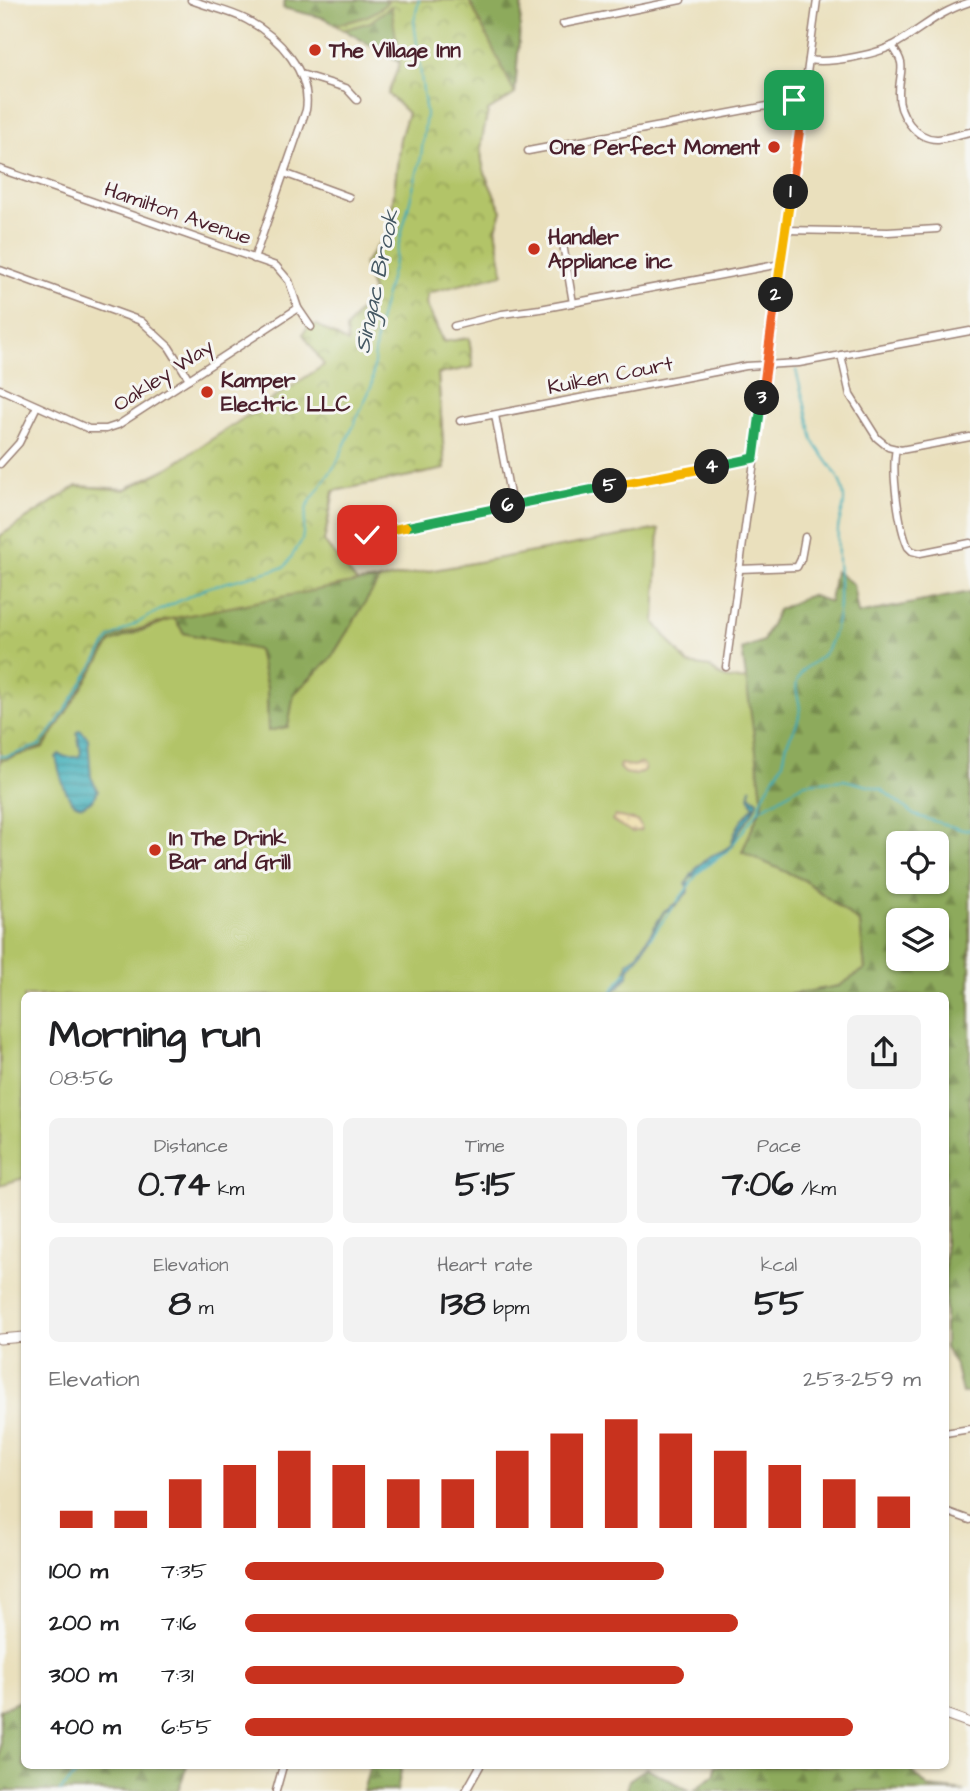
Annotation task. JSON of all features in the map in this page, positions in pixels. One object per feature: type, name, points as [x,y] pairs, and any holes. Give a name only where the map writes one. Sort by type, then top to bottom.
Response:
[{"type":"main road","points":[[0,1339],[21,1337]]},
{"type":"main road","points":[[949,1715],[970,1723]]},
{"type":"street","points":[[191,0],[233,14],[258,27],[279,45],[306,85],[307,102],[254,258]]},
{"type":"street","points":[[563,24],[681,0]]},
{"type":"street","points":[[726,667],[817,0]]},
{"type":"street","points":[[809,60],[824,61],[892,46],[934,17],[967,2]]},
{"type":"street","points":[[892,46],[903,63],[899,100],[911,126],[923,136],[935,139],[970,132]]},
{"type":"street","points":[[301,74],[346,88],[358,100]]},
{"type":"street","points":[[528,151],[804,99]]},
{"type":"street","name":"Hamilton Avenue","points":[[0,169],[276,266],[285,275],[298,308],[311,327]]},
{"type":"street","points":[[284,173],[349,197]]},
{"type":"street","points":[[785,230],[888,232],[937,229]]},
{"type":"street","points":[[562,237],[573,303]]},
{"type":"street","points":[[454,326],[502,314],[781,264]]},
{"type":"street","points":[[0,270],[141,321],[169,347],[189,379]]},
{"type":"street","name":"Oakley Way","points":[[0,388],[83,427],[106,429],[118,425],[298,308]]},
{"type":"street","name":"Kuiken Court","points":[[460,421],[767,364],[799,363],[970,331]]},
{"type":"street","points":[[841,355],[853,401],[877,438],[888,447],[897,449],[970,438]]},
{"type":"street","points":[[0,464],[19,443],[37,406]]},
{"type":"street","points":[[495,415],[512,506]]},
{"type":"street","points":[[897,449],[893,470],[908,547],[916,553],[970,544]]},
{"type":"street","points":[[367,535],[754,458]]},
{"type":"street","points":[[739,569],[794,568],[800,564],[805,537]]},
{"type":"street","points":[[949,1432],[970,1429]]},
{"type":"street","points":[[949,1512],[970,1520]]},
{"type":"street","points":[[276,1791],[282,1769]]},
{"type":"street","points":[[466,1791],[478,1769]]},
{"type":"green space","points":[[285,0],[522,0],[515,94],[488,111],[481,152],[485,172],[502,211],[496,228],[503,274],[428,292],[426,304],[444,342],[469,338],[473,367],[438,374],[445,469],[334,491],[324,542],[357,582],[379,580],[331,658],[294,694],[288,727],[268,731],[267,688],[258,650],[184,633],[174,618],[111,642],[44,747],[0,761],[0,536],[77,486],[125,489],[168,468],[241,441],[349,345],[346,329],[373,293],[364,264],[390,229],[400,139],[408,113],[388,94],[400,63],[324,18],[283,8]]},
{"type":"green space","points":[[389,0],[469,0],[515,94],[488,111],[481,152],[485,172],[502,211],[496,228],[503,274],[428,293],[426,304],[443,342],[469,338],[473,367],[438,374],[445,469],[333,491],[324,542],[357,582],[174,618],[110,638],[55,726],[40,745],[9,756],[0,756],[0,536],[77,486],[125,490],[168,468],[324,365],[303,334],[309,325],[317,325],[348,343],[346,329],[373,293],[364,264],[390,229],[400,139],[408,113],[388,94],[400,63],[391,6],[370,22],[343,30],[335,25],[371,14]]},
{"type":"green space","points":[[659,529],[655,623],[688,664],[710,667],[726,678],[747,679],[763,803],[742,852],[804,880],[860,923],[865,969],[839,986],[805,992],[21,992],[21,1179],[0,1185],[0,761],[44,747],[111,642],[174,618],[184,633],[258,650],[267,688],[268,730],[294,694],[331,658],[379,580]]},
{"type":"green space","points":[[835,571],[853,584],[858,614],[970,592],[970,1393],[962,1393],[956,1367],[949,1355],[949,992],[805,992],[839,986],[865,969],[860,923],[804,880],[742,852],[763,803],[742,649],[763,641],[778,610],[810,595],[830,602]]},
{"type":"green space","points":[[21,1700],[21,1769],[186,1769],[178,1791],[0,1791],[0,1710]]},
{"type":"green space","points":[[369,1769],[401,1769],[397,1791],[363,1791]]},
{"type":"green space","points":[[649,1769],[690,1791],[627,1791],[629,1780]]},
{"type":"green space","points":[[715,1769],[910,1769],[928,1787],[965,1791],[693,1791],[715,1774]]},
{"type":"sand","points":[[641,763],[645,766],[644,770],[636,775],[625,773],[619,767],[620,764],[634,766]]},
{"type":"sand","points":[[615,816],[637,821],[641,830],[630,831],[612,820]]},
{"type":"water","points":[[80,730],[88,738],[91,777],[98,791],[86,804],[79,805],[74,803],[65,789],[56,757],[59,754],[78,757],[81,753],[77,732]]},
{"type":"water","points":[[751,787],[750,795],[758,801],[733,846],[689,880],[703,861],[732,844],[737,829],[754,806],[749,797]]},
{"type":"water","points":[[688,890],[688,892],[674,907],[664,912],[640,956],[629,968],[628,976],[612,992],[624,978],[628,963],[638,954],[664,911],[679,901]]},
{"type":"waterway","name":"Singac Brook","points":[[0,756],[9,756],[40,745],[55,726],[110,638],[209,587],[285,567],[302,540],[307,506],[336,464],[372,385],[377,330],[421,157],[426,114],[414,21],[419,0]]},
{"type":"waterway","points":[[758,811],[782,764],[787,744],[798,720],[798,679],[827,649],[839,604],[838,529],[844,502],[843,490],[837,475],[813,440],[796,370]]},
{"type":"waterway","points":[[677,902],[699,872],[728,851],[758,811],[805,783],[844,780],[881,789],[914,815],[963,830],[970,829]]},
{"type":"waterway","points":[[650,939],[673,907]]},
{"type":"waterway","points":[[611,992],[626,972]]},
{"type":"waterway","points":[[60,1791],[82,1769]]},
{"type":"place","name":"The Village Inn","points":[[315,50]]},
{"type":"place","name":"One Perfect Moment","points":[[774,147]]},
{"type":"place","name":"Handler Appliance inc","points":[[534,249]]},
{"type":"place","name":"Kamper Electric LLC","points":[[207,392]]},
{"type":"place","name":"In The Drink Bar and Grill","points":[[155,850]]},
{"type":"route","points":[[367,535],[754,458],[804,99],[794,100]]}]
